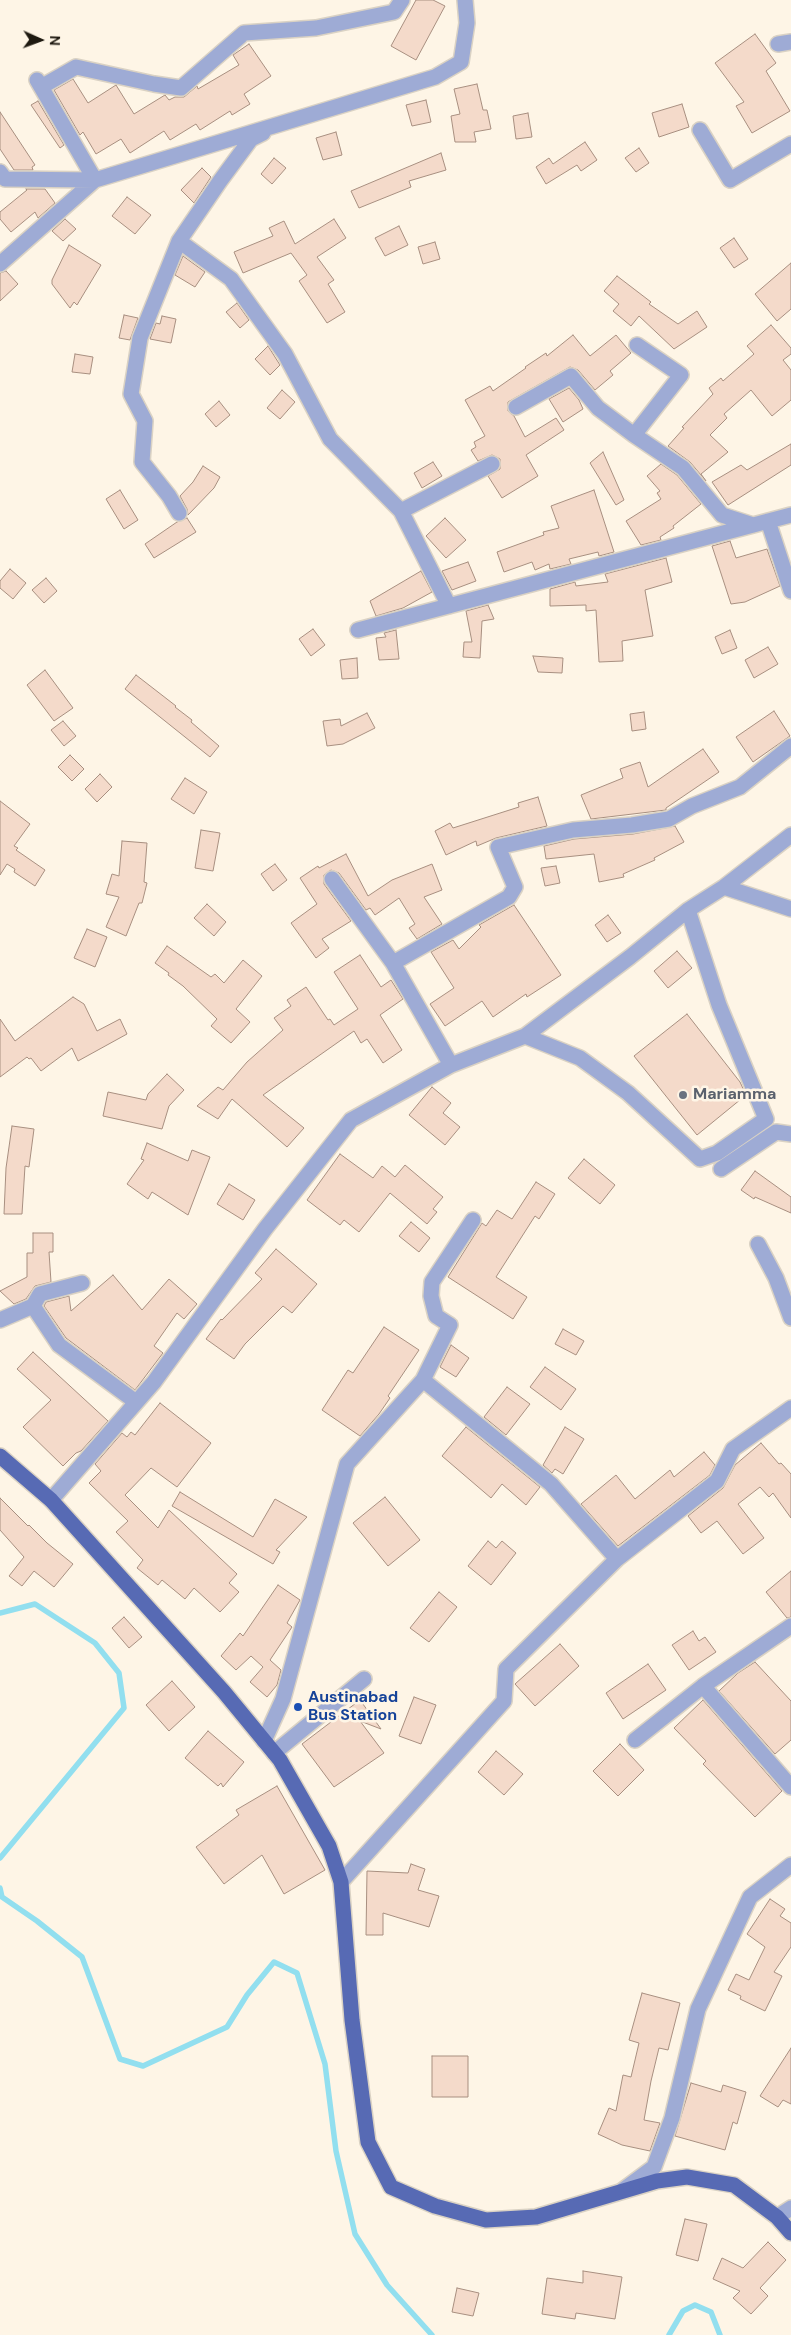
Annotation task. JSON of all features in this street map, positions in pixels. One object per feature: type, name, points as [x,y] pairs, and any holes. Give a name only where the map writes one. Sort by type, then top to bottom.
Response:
[{"type":"main road","points":[[0,1456],[51,1500],[224,1692],[280,1760],[329,1846],[341,1882],[352,2020],[368,2142],[391,2187],[435,2206],[486,2220],[536,2217],[657,2181],[687,2177],[734,2185],[777,2217],[791,2233]]},
{"type":"street","points":[[95,180],[39,83],[76,67],[181,88],[244,33],[316,28],[394,12],[402,0]]},
{"type":"street","points":[[0,172],[5,179],[95,180],[435,77],[461,62],[467,23],[465,0]]},
{"type":"street","points":[[179,513],[169,496],[142,462],[145,422],[131,394],[140,338],[179,241],[251,139],[278,124]]},
{"type":"street","points":[[700,130],[730,180],[791,144]]},
{"type":"street","points":[[0,264],[95,180]]},
{"type":"street","points":[[179,241],[231,279],[285,354],[330,439],[401,512],[450,606]]},
{"type":"street","points":[[634,436],[681,375],[637,345]]},
{"type":"street","points":[[516,407],[571,376],[598,408],[634,436],[683,468],[722,515],[753,525]]},
{"type":"street","points":[[401,512],[492,464]]},
{"type":"street","points":[[358,630],[791,515]]},
{"type":"street","points":[[768,521],[791,591]]},
{"type":"street","points":[[393,963],[509,897],[515,887],[498,847],[573,830],[669,819],[692,806],[740,786],[791,746]]},
{"type":"street","points":[[51,1500],[154,1382],[266,1229],[351,1120],[451,1065],[525,1036],[630,957],[688,910],[724,887],[791,835]]},
{"type":"street","points":[[332,879],[393,963],[451,1065]]},
{"type":"street","points":[[724,887],[791,909]]},
{"type":"street","points":[[525,1036],[580,1058],[628,1093],[700,1159],[717,1153],[766,1119],[719,1005],[688,910]]},
{"type":"street","points":[[721,1169],[776,1132],[791,1134]]},
{"type":"street","points":[[269,1747],[347,1464],[423,1380],[450,1325],[436,1316],[431,1296],[432,1282],[474,1220]]},
{"type":"street","points":[[758,1244],[776,1278],[791,1318]]},
{"type":"street","points":[[0,1320],[33,1306],[40,1294],[82,1283]]},
{"type":"street","points":[[33,1306],[59,1345],[136,1402]]},
{"type":"street","points":[[423,1380],[551,1484],[617,1559]]},
{"type":"street","points":[[341,1882],[504,1701],[506,1669],[617,1559],[717,1481],[733,1449],[791,1408]]},
{"type":"street","points":[[636,1740],[703,1686],[791,1626]]},
{"type":"street","points":[[269,1747],[364,1680]]},
{"type":"street","points":[[703,1686],[791,1787]]},
{"type":"street","points":[[622,2191],[654,2167],[672,2118],[698,2009],[750,1897],[791,1864]]},
{"type":"street","points":[[777,2217],[791,2208]]},
{"type":"building","points":[[416,0],[433,0],[445,6],[416,60],[391,46]]},
{"type":"building","points":[[755,34],[776,63],[766,71],[790,111],[752,133],[736,106],[744,102],[715,63]]},
{"type":"building","points":[[249,44],[271,76],[244,94],[250,104],[232,115],[230,111],[200,130],[196,124],[170,140],[164,131],[130,153],[121,139],[96,154],[83,132],[80,135],[54,90],[73,79],[88,103],[116,85],[134,114],[165,95],[169,100],[175,97],[184,97],[197,86],[198,89],[239,65],[233,55]]},
{"type":"building","points":[[477,84],[483,110],[487,110],[491,129],[474,132],[476,142],[455,142],[451,116],[460,114],[454,89]]},
{"type":"building","points":[[426,100],[431,122],[412,126],[406,105]]},
{"type":"building","points":[[38,101],[64,145],[60,148],[31,105]]},
{"type":"building","points":[[682,104],[689,127],[659,137],[652,113]]},
{"type":"building","points":[[0,112],[35,165],[32,167],[33,170],[14,170],[0,149]]},
{"type":"building","points":[[528,113],[532,137],[516,139],[513,116]]},
{"type":"building","points":[[336,132],[342,155],[323,160],[316,138]]},
{"type":"building","points":[[585,142],[597,160],[581,171],[577,165],[546,184],[536,167],[549,158],[553,164]]},
{"type":"building","points":[[639,148],[649,163],[636,172],[625,158]]},
{"type":"building","points":[[441,153],[446,170],[409,181],[411,187],[359,208],[351,191]]},
{"type":"building","points":[[274,158],[286,168],[272,184],[261,174]]},
{"type":"building","points":[[202,168],[211,177],[194,203],[181,190]]},
{"type":"building","points":[[26,189],[45,189],[55,203],[38,218],[35,212],[11,232],[0,219],[0,212]]},
{"type":"building","points":[[127,197],[151,215],[135,234],[112,216]]},
{"type":"building","points":[[65,219],[76,229],[63,241],[52,231]]},
{"type":"building","points":[[334,219],[346,238],[317,257],[334,280],[328,284],[345,312],[327,323],[299,281],[307,275],[291,253],[243,273],[234,252],[273,236],[269,228],[284,221],[295,244]]},
{"type":"building","points":[[399,226],[408,245],[385,256],[375,238]]},
{"type":"building","points":[[734,238],[748,259],[734,268],[720,248]]},
{"type":"building","points":[[435,242],[440,259],[423,264],[418,247]]},
{"type":"building","points":[[69,245],[101,265],[77,305],[74,302],[70,308],[52,284],[52,280]]},
{"type":"building","points":[[183,256],[205,272],[195,287],[175,275]]},
{"type":"building","points":[[791,263],[791,309],[777,321],[755,294]]},
{"type":"building","points":[[6,271],[18,284],[0,301],[0,273]]},
{"type":"building","points":[[617,276],[651,302],[649,304],[678,324],[697,311],[707,327],[674,349],[639,316],[631,326],[613,311],[619,304],[604,291]]},
{"type":"building","points":[[237,303],[249,320],[240,328],[226,312]]},
{"type":"building","points":[[124,315],[138,318],[130,340],[119,338]]},
{"type":"building","points":[[162,316],[176,319],[171,343],[150,339],[156,323],[160,324]]},
{"type":"building","points":[[771,325],[791,348],[791,354],[783,360],[791,370],[791,400],[772,416],[751,390],[724,414],[727,418],[710,435],[728,452],[701,474],[706,481],[690,462],[668,446],[684,428],[682,427],[713,394],[709,388],[721,378],[723,381],[754,354],[747,346]]},
{"type":"building","points":[[573,335],[590,356],[616,335],[631,353],[610,371],[613,375],[595,390],[578,370],[570,367],[508,402],[508,411],[514,416],[525,437],[556,418],[564,430],[526,455],[538,476],[502,498],[488,476],[500,469],[500,459],[492,455],[478,461],[471,450],[476,447],[474,442],[485,436],[465,400],[490,386],[493,391],[546,353],[547,356]]},
{"type":"building","points":[[268,346],[280,365],[270,375],[255,359]]},
{"type":"building","points":[[75,354],[93,357],[90,374],[72,372]]},
{"type":"building","points":[[569,388],[579,400],[583,409],[563,422],[549,399]]},
{"type":"building","points":[[282,390],[295,402],[280,419],[267,408]]},
{"type":"building","points":[[219,401],[230,415],[216,427],[205,414]]},
{"type":"building","points":[[791,444],[791,465],[728,505],[712,482],[741,465],[747,470]]},
{"type":"building","points":[[603,452],[624,500],[616,505],[590,463]]},
{"type":"building","points":[[433,462],[442,476],[422,488],[414,473]]},
{"type":"building","points":[[661,464],[677,475],[701,504],[673,526],[674,528],[660,537],[661,540],[641,545],[626,521],[661,499],[657,493],[660,491],[647,476]]},
{"type":"building","points":[[203,466],[220,477],[214,488],[188,515],[180,496],[193,482]]},
{"type":"building","points":[[120,490],[138,520],[124,529],[106,499]]},
{"type":"building","points":[[594,490],[614,552],[599,556],[598,552],[569,559],[571,564],[550,569],[549,564],[535,570],[532,562],[504,572],[497,552],[544,535],[543,532],[559,528],[551,506]]},
{"type":"building","points":[[187,518],[196,532],[154,558],[145,544],[177,522]]},
{"type":"building","points":[[445,518],[466,540],[446,558],[426,536]]},
{"type":"building","points":[[730,541],[736,558],[767,549],[780,586],[745,602],[731,604],[712,546]]},
{"type":"building","points":[[666,558],[672,582],[645,590],[653,636],[622,641],[623,661],[599,662],[596,610],[586,611],[586,605],[550,606],[550,589],[575,582],[576,586],[608,582],[605,574]]},
{"type":"building","points":[[468,562],[476,581],[452,590],[442,571]]},
{"type":"building","points":[[10,569],[26,583],[13,599],[0,588],[0,581]]},
{"type":"building","points":[[421,571],[432,592],[403,608],[376,616],[370,601]]},
{"type":"building","points":[[46,578],[57,591],[44,603],[32,590]]},
{"type":"building","points":[[488,605],[494,619],[482,621],[480,658],[463,657],[464,642],[472,642],[466,611]]},
{"type":"building","points":[[313,629],[325,645],[311,656],[299,639]]},
{"type":"building","points":[[396,630],[399,659],[379,660],[376,638],[386,637],[384,633]]},
{"type":"building","points":[[730,630],[737,648],[722,654],[715,637]]},
{"type":"building","points":[[768,647],[778,664],[754,678],[745,660]]},
{"type":"building","points":[[533,656],[563,658],[562,673],[538,672]]},
{"type":"building","points":[[357,658],[358,678],[342,679],[340,660]]},
{"type":"building","points":[[45,670],[73,708],[54,721],[27,685]]},
{"type":"building","points":[[136,675],[176,706],[219,746],[210,757],[125,689]]},
{"type":"building","points":[[774,711],[790,736],[753,762],[736,737]]},
{"type":"building","points":[[644,712],[646,729],[632,731],[630,714]]},
{"type":"building","points":[[367,713],[375,728],[343,744],[327,746],[323,721],[340,719],[341,726]]},
{"type":"building","points":[[63,721],[76,736],[64,746],[51,730]]},
{"type":"building","points":[[703,749],[719,772],[666,808],[666,810],[591,819],[581,795],[623,778],[620,769],[640,762],[648,787]]},
{"type":"building","points":[[70,755],[84,769],[72,781],[58,767]]},
{"type":"building","points":[[100,774],[112,787],[97,802],[85,789]]},
{"type":"building","points":[[185,778],[207,792],[194,814],[171,799]]},
{"type":"building","points":[[538,797],[547,826],[496,838],[477,846],[476,841],[446,855],[435,831],[450,823],[453,828],[519,807],[518,803]]},
{"type":"building","points":[[0,801],[30,824],[14,846],[18,848],[16,850],[45,870],[35,886],[14,872],[15,869],[7,864],[0,875]]},
{"type":"building","points":[[675,826],[684,842],[654,858],[655,860],[623,874],[624,877],[599,882],[594,854],[546,859],[544,846],[574,839],[633,834]]},
{"type":"building","points":[[201,830],[220,833],[213,871],[195,868]]},
{"type":"building","points":[[122,841],[147,843],[144,882],[147,883],[142,903],[139,903],[126,936],[106,927],[119,897],[106,894],[112,874],[119,876]]},
{"type":"building","points":[[346,854],[368,896],[392,880],[432,864],[442,890],[424,897],[442,924],[417,939],[409,928],[415,924],[399,898],[375,915],[370,908],[366,910],[339,873],[331,870],[324,875],[324,884],[351,921],[322,939],[329,948],[316,958],[291,923],[317,904],[300,878],[318,866],[319,868]]},
{"type":"building","points":[[275,864],[287,880],[273,891],[261,874]]},
{"type":"building","points":[[556,866],[560,883],[545,886],[541,868]]},
{"type":"building","points":[[207,904],[226,922],[214,936],[194,918]]},
{"type":"building","points":[[514,905],[561,975],[527,997],[526,994],[493,1017],[482,1001],[445,1026],[430,1004],[454,988],[431,952],[453,940],[459,949],[481,927],[479,925]]},
{"type":"building","points":[[608,915],[621,933],[607,942],[595,925]]},
{"type":"building","points":[[87,929],[107,937],[95,967],[74,958]]},
{"type":"building","points":[[167,946],[211,977],[215,974],[224,983],[243,960],[262,976],[236,1009],[250,1022],[231,1043],[211,1026],[217,1019],[183,986],[168,975],[169,973],[155,963]]},
{"type":"building","points":[[677,951],[692,968],[668,988],[654,971]]},
{"type":"building","points":[[360,955],[381,987],[391,980],[403,999],[380,1015],[402,1050],[383,1063],[367,1039],[361,1043],[354,1031],[263,1095],[304,1128],[287,1147],[232,1099],[218,1119],[197,1106],[218,1087],[223,1090],[247,1062],[283,1030],[274,1018],[291,1006],[287,1000],[306,987],[328,1020],[330,1019],[334,1025],[358,1009],[334,972]]},
{"type":"building","points":[[73,997],[84,1004],[97,1031],[120,1019],[127,1034],[78,1061],[72,1048],[41,1071],[31,1058],[27,1057],[0,1077],[0,1019],[15,1041]]},
{"type":"building","points":[[687,1014],[740,1082],[746,1095],[697,1135],[634,1056]]},
{"type":"building","points":[[167,1074],[184,1090],[169,1106],[162,1129],[103,1116],[108,1092],[146,1100],[148,1094]]},
{"type":"building","points":[[432,1087],[451,1103],[443,1113],[460,1127],[445,1145],[409,1115]]},
{"type":"building","points":[[12,1126],[34,1129],[29,1167],[25,1166],[22,1214],[4,1214],[6,1168]]},
{"type":"building","points":[[147,1143],[188,1161],[192,1150],[210,1157],[188,1215],[152,1192],[148,1199],[127,1184],[144,1160],[141,1159]]},
{"type":"building","points":[[340,1154],[373,1178],[382,1166],[395,1177],[405,1165],[443,1197],[433,1209],[437,1212],[427,1224],[390,1193],[359,1232],[344,1220],[340,1225],[307,1200]]},
{"type":"building","points":[[584,1159],[615,1185],[600,1204],[568,1178]]},
{"type":"building","points":[[755,1171],[791,1197],[791,1213],[755,1197],[754,1199],[741,1190]]},
{"type":"building","points":[[536,1182],[555,1194],[539,1219],[535,1216],[496,1277],[527,1297],[513,1319],[448,1277],[482,1223],[486,1226],[497,1210],[512,1219]]},
{"type":"building","points":[[229,1184],[255,1200],[243,1220],[217,1204]]},
{"type":"building","points":[[411,1222],[430,1238],[419,1252],[399,1236]]},
{"type":"building","points":[[33,1233],[53,1233],[53,1252],[49,1252],[51,1282],[35,1286],[26,1299],[14,1304],[0,1291],[27,1277],[27,1253],[33,1253]]},
{"type":"building","points":[[276,1249],[317,1284],[292,1313],[283,1306],[245,1344],[234,1359],[206,1339],[221,1319],[262,1279],[255,1273]]},
{"type":"building","points":[[113,1275],[142,1310],[169,1279],[197,1304],[184,1319],[177,1313],[154,1346],[163,1353],[135,1390],[66,1338],[44,1306],[46,1302],[69,1296],[71,1311]]},
{"type":"building","points":[[384,1327],[419,1350],[388,1396],[390,1398],[360,1436],[322,1410],[348,1370],[353,1373]]},
{"type":"building","points":[[563,1329],[584,1341],[576,1355],[555,1344]]},
{"type":"building","points":[[451,1345],[469,1358],[456,1377],[440,1367]]},
{"type":"building","points":[[33,1352],[108,1421],[81,1451],[76,1453],[63,1466],[23,1427],[51,1400],[17,1369]]},
{"type":"building","points":[[545,1367],[576,1389],[561,1410],[530,1387]]},
{"type":"building","points":[[507,1387],[530,1404],[506,1435],[484,1417]]},
{"type":"building","points":[[160,1403],[211,1443],[177,1487],[151,1468],[125,1495],[158,1528],[169,1510],[237,1574],[229,1583],[239,1592],[220,1612],[194,1588],[185,1599],[162,1580],[158,1585],[137,1568],[143,1560],[116,1532],[128,1521],[89,1483],[101,1471],[95,1464],[122,1433],[127,1437],[131,1432],[135,1435]]},
{"type":"building","points":[[466,1427],[540,1487],[526,1505],[502,1484],[491,1498],[442,1456]]},
{"type":"building","points":[[565,1427],[584,1439],[563,1474],[555,1469],[552,1473],[543,1465]]},
{"type":"building","points":[[761,1443],[779,1464],[781,1463],[791,1474],[791,1518],[773,1493],[769,1497],[760,1487],[738,1504],[764,1538],[743,1554],[717,1521],[701,1533],[688,1516],[723,1488],[735,1465]]},
{"type":"building","points":[[704,1452],[715,1465],[710,1475],[618,1546],[581,1504],[616,1475],[635,1499],[670,1470],[674,1477]]},
{"type":"building","points":[[180,1492],[253,1537],[275,1499],[307,1517],[276,1550],[280,1552],[273,1564],[172,1506]]},
{"type":"building","points":[[385,1497],[420,1540],[388,1566],[353,1523]]},
{"type":"building","points":[[0,1498],[28,1526],[73,1564],[54,1587],[34,1571],[22,1586],[9,1576],[24,1557],[0,1530]]},
{"type":"building","points":[[488,1541],[496,1548],[502,1541],[516,1553],[491,1585],[468,1566]]},
{"type":"building","points":[[791,1571],[791,1617],[787,1618],[766,1592]]},
{"type":"building","points":[[278,1585],[300,1600],[287,1623],[292,1627],[270,1660],[281,1670],[277,1685],[267,1697],[250,1682],[263,1667],[251,1656],[236,1670],[221,1656],[240,1633],[243,1636]]},
{"type":"building","points":[[439,1592],[457,1607],[429,1642],[410,1628]]},
{"type":"building","points":[[124,1617],[142,1637],[129,1648],[112,1628]]},
{"type":"building","points":[[693,1631],[699,1641],[705,1637],[716,1652],[689,1670],[672,1645]]},
{"type":"building","points":[[560,1644],[579,1666],[535,1706],[515,1684]]},
{"type":"building","points":[[755,1662],[791,1701],[791,1740],[775,1754],[719,1691],[738,1673]]},
{"type":"building","points":[[648,1664],[666,1690],[623,1719],[606,1693]]},
{"type":"building","points":[[172,1681],[195,1707],[169,1731],[146,1705]]},
{"type":"building","points":[[414,1697],[436,1705],[421,1744],[399,1736]]},
{"type":"building","points":[[360,1700],[381,1729],[360,1721],[384,1753],[334,1787],[302,1744]]},
{"type":"building","points":[[703,1700],[782,1791],[755,1817],[703,1764],[706,1761],[674,1728]]},
{"type":"building","points":[[208,1731],[244,1762],[223,1787],[221,1783],[218,1786],[185,1758]]},
{"type":"building","points":[[620,1744],[644,1770],[618,1796],[593,1771]]},
{"type":"building","points":[[496,1751],[523,1774],[504,1795],[478,1772]]},
{"type":"building","points":[[277,1786],[325,1870],[284,1894],[262,1855],[224,1884],[196,1847],[239,1815],[236,1810]]},
{"type":"building","points":[[411,1864],[425,1869],[418,1890],[439,1896],[429,1927],[383,1913],[383,1935],[366,1935],[367,1871],[408,1873]]},
{"type":"building","points":[[770,1899],[785,1909],[780,1916],[791,1923],[791,1947],[774,1972],[782,1976],[765,2011],[740,1999],[741,1996],[728,1990],[736,1974],[749,1980],[765,1947],[747,1934]]},
{"type":"building","points":[[642,1993],[680,2003],[668,2050],[659,2048],[651,2081],[644,2120],[660,2123],[650,2151],[622,2145],[598,2134],[609,2108],[616,2111],[623,2075],[631,2077],[639,2043],[629,2040]]},
{"type":"building","points":[[791,2048],[791,2104],[783,2100],[778,2107],[760,2096]]},
{"type":"building","points":[[432,2056],[468,2056],[468,2097],[432,2097]]},
{"type":"building","points":[[691,2083],[721,2092],[723,2085],[746,2092],[737,2124],[733,2122],[725,2150],[675,2136]]},
{"type":"building","points":[[685,2219],[707,2224],[698,2261],[676,2255]]},
{"type":"building","points":[[768,2242],[786,2260],[760,2288],[768,2296],[751,2314],[733,2298],[740,2291],[713,2279],[722,2258],[743,2268]]},
{"type":"building","points":[[583,2271],[622,2277],[615,2319],[576,2313],[575,2319],[542,2314],[547,2278],[583,2283]]},
{"type":"building","points":[[457,2288],[479,2293],[473,2316],[452,2312]]},
{"type":"waterway","points":[[0,1613],[35,1604],[95,1643],[119,1673],[124,1708],[0,1858]]},
{"type":"waterway","points":[[0,1888],[2,1897],[37,1921],[82,1957],[120,2059],[143,2066],[227,2027],[247,1995],[274,1962],[297,1973],[325,2064],[336,2151],[355,2234],[387,2285],[432,2335]]},
{"type":"waterway","points":[[669,2335],[683,2311],[695,2305],[711,2312],[720,2335]]},
{"type":"place","name":"Mariamma","points":[[683,1095]]},
{"type":"place","name":"Austinabad Bus Station","points":[[298,1707]]}]
